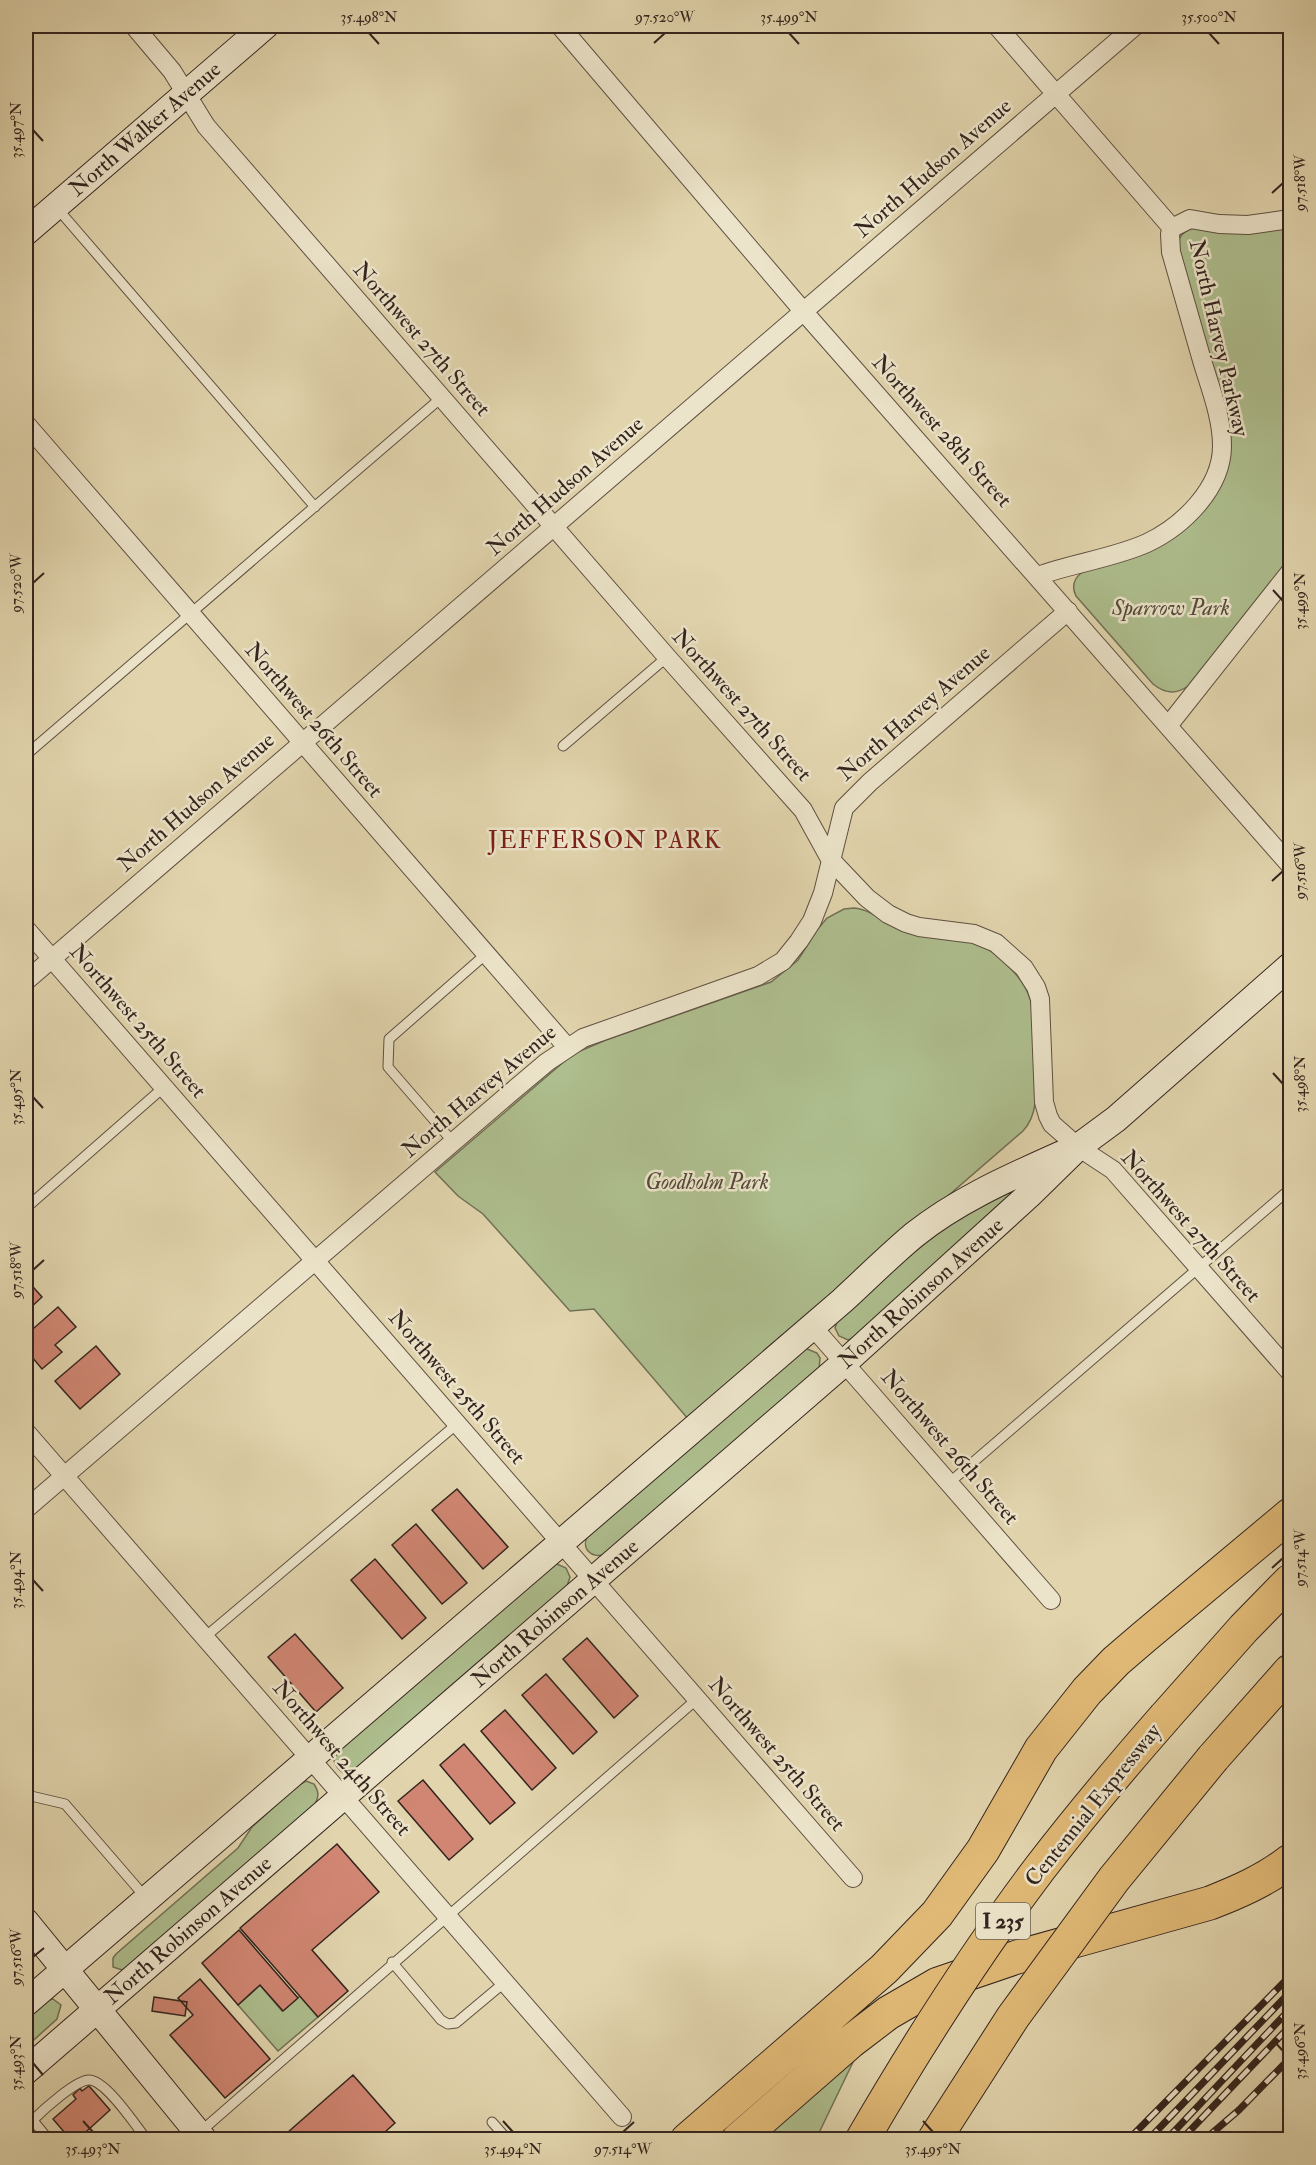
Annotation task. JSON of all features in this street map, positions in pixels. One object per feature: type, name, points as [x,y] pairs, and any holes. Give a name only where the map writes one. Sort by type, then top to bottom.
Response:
[{"type":"highway","points":[[687,2139],[884,1970],[937,1914],[983,1850],[1041,1749],[1087,1691],[1144,1637],[1290,1515]]},
{"type":"highway","name":"Centennial Expressway","points":[[861,2139],[972,1964],[1039,1869],[1101,1791],[1165,1717],[1244,1628],[1290,1581]]},
{"type":"highway","name":"I 235","points":[[934,2139],[1013,2017],[1114,1879],[1213,1758],[1290,1671]]},
{"type":"highway","points":[[738,2139],[850,2042],[888,2013],[938,1984],[1017,1957],[1210,1903],[1267,1877],[1290,1861]]},
{"type":"street","name":"Northwest 27th Street","points":[[134,26],[172,71],[206,126],[553,527],[803,810],[830,859],[867,898],[888,914],[919,927],[966,933],[984,938],[1006,950],[1024,968],[1036,987],[1040,999],[1045,1108],[1052,1124],[1078,1147],[1113,1170],[1290,1372]]},
{"type":"street","name":"North Walker Avenue","points":[[26,232],[265,26]]},
{"type":"street","name":"Northwest 28th Street","points":[[560,26],[804,312],[1290,865]]},
{"type":"street","points":[[997,26],[1172,228]]},
{"type":"street","name":"North Hudson Avenue","points":[[26,981],[1135,26]]},
{"type":"street","name":"North Harvey Parkway","points":[[1038,576],[1069,565],[1135,548],[1154,539],[1186,517],[1214,478],[1221,454],[1220,430],[1171,252],[1172,228],[1190,219],[1219,224],[1248,225],[1290,219]]},
{"type":"street","name":"Northwest 26th Street","points":[[26,424],[567,1047]]},
{"type":"street","points":[[1168,726],[1290,572]]},
{"type":"street","name":"North Harvey Avenue","points":[[26,1509],[567,1047],[595,1033],[758,976],[783,961],[800,941],[812,921],[822,893],[844,808],[853,797],[1068,611]]},
{"type":"street","name":"Northwest 25th Street","points":[[26,928],[853,1878]]},
{"type":"street","name":"North Robinson Avenue","points":[[26,2071],[844,1363],[1029,1195],[1078,1147],[1116,1119],[1290,966]]},
{"type":"street","name":"North Robinson Avenue","points":[[26,2003],[148,1900],[915,1235],[962,1203],[1015,1175],[1078,1147]]},
{"type":"street","name":"Northwest 26th Street","points":[[812,1326],[1052,1600]]},
{"type":"street","name":"Northwest 24th Street","points":[[26,1432],[622,2116]]},
{"type":"street","points":[[26,1922],[201,2136]]},
{"type":"lane","points":[[56,206],[315,507]]},
{"type":"lane","points":[[26,755],[441,398]]},
{"type":"lane","points":[[564,746],[667,657]]},
{"type":"lane","points":[[453,1142],[388,1067],[389,1039],[486,954]]},
{"type":"lane","points":[[26,1208],[164,1087]]},
{"type":"lane","points":[[949,1483],[1290,1189]]},
{"type":"lane","points":[[205,1637],[457,1424]]},
{"type":"lane","points":[[201,2136],[392,1962],[697,1699]]},
{"type":"lane","points":[[26,1800],[31,1796],[65,1804],[148,1900]]},
{"type":"lane","points":[[392,1962],[441,2020],[448,2024],[456,2023],[505,1982]]},
{"type":"lane","points":[[33,2120],[73,2087],[92,2079],[111,2094],[147,2139]]},
{"type":"lane","points":[[26,2112],[49,2139]]},
{"type":"lane","points":[[492,2122],[508,2139]]},
{"type":"green space","name":"Sparrow Park","points":[[1290,225],[1290,559],[1188,686],[1175,692],[1166,691],[1153,684],[1076,596],[1074,583],[1081,573],[1141,552],[1227,464],[1177,248],[1180,237],[1193,228]]},
{"type":"green space","name":"Goodholm Park","points":[[854,908],[869,912],[905,932],[968,941],[980,945],[997,956],[1017,975],[1030,997],[1034,1020],[1035,1107],[1023,1131],[689,1420],[594,1309],[570,1311],[483,1214],[458,1196],[435,1172],[573,1054],[606,1040],[771,982],[798,960],[827,918],[844,909]]},
{"type":"green space","points":[[1022,1186],[857,1337],[848,1340],[839,1336],[835,1328],[838,1319],[919,1248],[966,1214]]},
{"type":"green space","points":[[805,1348],[817,1353],[820,1358],[819,1370],[606,1554],[596,1555],[588,1552],[585,1544],[589,1534]]},
{"type":"green space","points":[[557,1564],[566,1568],[570,1577],[567,1586],[355,1770],[345,1773],[338,1768],[334,1761],[338,1750],[549,1567]]},
{"type":"green space","points":[[306,1781],[314,1784],[317,1789],[318,1796],[315,1804],[128,1967],[122,1970],[113,1967],[113,1958],[116,1954],[238,1848],[252,1827],[297,1786]]},
{"type":"green space","points":[[260,1985],[282,2011],[300,1996],[318,2017],[278,2051],[238,2005]]},
{"type":"green space","points":[[53,1999],[61,2005],[57,2019],[26,2047],[26,2014],[44,2001]]},
{"type":"green space","points":[[855,2058],[816,2139],[760,2139]]},
{"type":"building","points":[[26,1279],[42,1297],[27,1311],[33,1318],[26,1324]]},
{"type":"building","points":[[58,1307],[76,1327],[55,1345],[62,1352],[42,1369],[26,1350],[26,1335]]},
{"type":"building","points":[[96,1346],[120,1374],[80,1409],[55,1381]]},
{"type":"building","points":[[457,1489],[508,1547],[483,1569],[432,1510]]},
{"type":"building","points":[[416,1524],[467,1583],[442,1604],[392,1545]]},
{"type":"building","points":[[375,1559],[426,1618],[402,1639],[351,1580]]},
{"type":"building","points":[[295,1634],[343,1688],[316,1712],[268,1657]]},
{"type":"building","points":[[587,1638],[638,1696],[614,1718],[563,1659]]},
{"type":"building","points":[[546,1674],[597,1732],[573,1754],[522,1695]]},
{"type":"building","points":[[505,1710],[556,1768],[532,1790],[481,1731]]},
{"type":"building","points":[[464,1744],[515,1803],[490,1824],[440,1765]]},
{"type":"building","points":[[423,1780],[473,1839],[449,1860],[398,1801]]},
{"type":"building","points":[[337,1844],[379,1892],[312,1950],[348,1991],[318,2017],[240,1928]]},
{"type":"building","points":[[239,1930],[298,1998],[283,2011],[260,1985],[238,2005],[202,1963]]},
{"type":"building","points":[[200,1979],[270,2059],[225,2098],[170,2035],[193,2015],[178,1998]]},
{"type":"building","points":[[154,1997],[187,2002],[185,2016],[152,2011]]},
{"type":"building","points":[[353,2075],[395,2123],[376,2140],[279,2140]]},
{"type":"building","points":[[89,2086],[110,2110],[77,2140],[71,2140],[53,2119],[76,2099],[73,2095],[80,2088],[82,2091]]},
{"type":"railway","points":[[1128,2140],[1290,1976]]},
{"type":"railway","points":[[1148,2140],[1290,1992]]},
{"type":"railway","points":[[1166,2140],[1290,2009]]},
{"type":"railway","points":[[1181,2140],[1290,2026]]},
{"type":"railway","points":[[1204,2140],[1239,2110],[1290,2058]]},
{"type":"district","name":"JEFFERSON PARK","points":[[605,840]]}]
